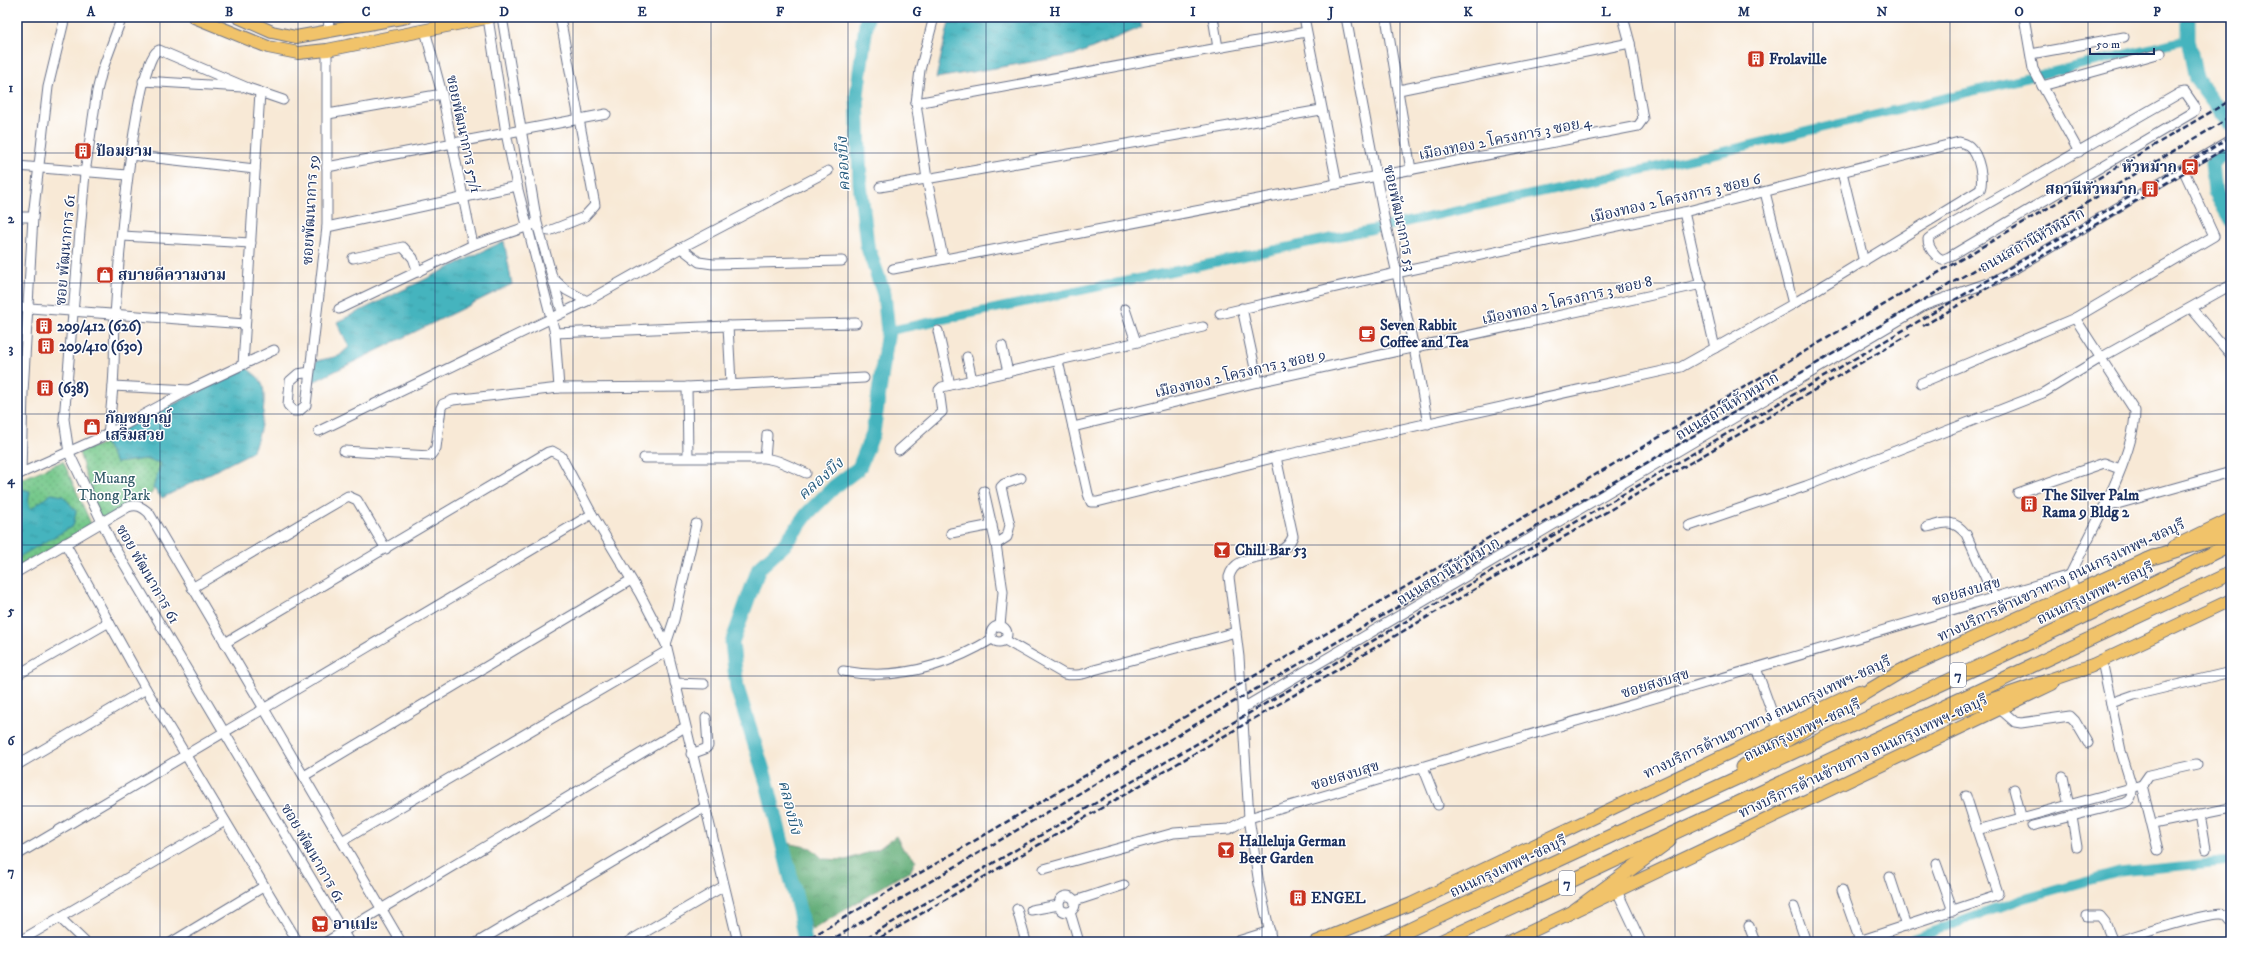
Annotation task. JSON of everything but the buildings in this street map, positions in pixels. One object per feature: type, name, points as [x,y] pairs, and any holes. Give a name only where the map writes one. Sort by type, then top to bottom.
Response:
[{"type":"highway","points":[[2146,560],[2231,533]]},
{"type":"highway","name":"ถนนกรุงเทพฯ-ชลบุรี","points":[[1384,942],[1970,670],[2231,544]]},
{"type":"highway","name":"7","points":[[1440,942],[1693,823],[1887,735],[2231,573]]},
{"type":"highway","points":[[1887,735],[2097,663]]},
{"type":"highway","points":[[1684,802],[1905,669]]},
{"type":"highway","points":[[1575,910],[1693,823]]},
{"type":"main road","points":[[194,17],[280,51],[298,53],[327,50],[491,17]]},
{"type":"main road","points":[[238,17],[260,22],[286,36],[296,37],[407,17]]},
{"type":"main road","name":"ทางบริการด้านขวาทาง ถนนกรุงเทพฯ-ชลบุรี","points":[[1316,942],[1411,904],[1905,669],[2146,560],[2231,519]]},
{"type":"main road","name":"ทางบริการด้านซ้ายทาง ถนนกรุงเทพฯ-ชลบุรี","points":[[1509,942],[2231,600]]},
{"type":"street","points":[[65,17],[48,87],[33,217],[29,308],[20,393],[19,474],[108,434],[189,390],[274,350]]},
{"type":"street","name":"ซอย พัฒนาการ 61","points":[[122,17],[99,84],[85,173],[64,419],[69,452],[101,522],[349,942]]},
{"type":"street","points":[[328,32],[329,17]]},
{"type":"street","points":[[502,17],[537,223],[554,279],[562,312]]},
{"type":"street","points":[[549,231],[584,217],[595,204],[560,17]]},
{"type":"street","points":[[934,17],[920,70],[916,103],[927,179],[943,258]]},
{"type":"street","points":[[1213,17],[1218,48]]},
{"type":"street","points":[[1304,17],[1321,110],[1337,184]]},
{"type":"street","name":"ซอยพัฒนาการ 53","points":[[1346,17],[1384,217],[1414,348],[1428,424]]},
{"type":"street","points":[[1386,17],[1411,170]]},
{"type":"street","points":[[1399,90],[1630,43],[1623,17]]},
{"type":"street","points":[[2024,17],[2034,69],[2079,152]]},
{"type":"street","points":[[488,18],[506,133],[517,186],[552,318],[555,334],[559,388]]},
{"type":"street","name":"ซอยพัฒนาการ 57/1","points":[[425,30],[442,94],[473,244]]},
{"type":"street","points":[[916,103],[1306,32]]},
{"type":"street","points":[[2030,54],[2124,37]]},
{"type":"street","name":"เมืองทอง 2 โครงการ 3 ซอย 4","points":[[893,268],[1377,177],[1638,126],[1643,119],[1630,43]]},
{"type":"street","points":[[108,434],[113,386],[115,315],[127,175],[143,81],[153,54],[159,50],[248,88],[283,100]]},
{"type":"street","name":"ซอยพัฒนาการ 59","points":[[310,372],[327,227],[327,50]]},
{"type":"street","points":[[2041,83],[2161,53]]},
{"type":"street","points":[[143,81],[248,88]]},
{"type":"street","points":[[243,365],[260,92]]},
{"type":"street","points":[[2185,92],[2194,105],[2195,110],[2192,113],[1963,249],[1942,260],[1936,256],[1928,244],[1928,239],[1933,235],[2079,152],[2180,93],[2185,92]]},
{"type":"street","points":[[328,114],[442,94]]},
{"type":"street","points":[[880,187],[1321,110]]},
{"type":"street","points":[[327,167],[606,114]]},
{"type":"street","name":"ถนนสถานีหัวหมาก","points":[[1243,708],[1925,305],[1996,280],[2231,140]]},
{"type":"street","name":"เมืองทอง 2 โครงการ 3 ซอย 6","points":[[1220,314],[1396,273],[1684,212],[1959,142],[1970,146],[1975,154],[1983,182],[1980,190],[1864,262]]},
{"type":"street","points":[[130,154],[254,170]]},
{"type":"street","points":[[17,166],[85,173],[127,175]]},
{"type":"street","points":[[1921,382],[2075,318],[2214,236],[2182,169]]},
{"type":"street","points":[[319,431],[587,301],[681,248],[828,171]]},
{"type":"street","points":[[1058,361],[1091,502],[1276,458],[1681,367],[1864,262],[1842,172]]},
{"type":"street","points":[[327,227],[517,186]]},
{"type":"street","points":[[1765,192],[1793,304]]},
{"type":"street","points":[[1684,212],[1702,284],[1715,348]]},
{"type":"street","points":[[17,217],[33,217]]},
{"type":"street","points":[[339,309],[473,244],[537,223]]},
{"type":"street","points":[[122,236],[250,243]]},
{"type":"street","points":[[353,258],[403,247],[413,258],[418,272]]},
{"type":"street","points":[[681,248],[699,262],[713,264],[842,261]]},
{"type":"street","points":[[554,279],[566,290],[587,301]]},
{"type":"street","name":"เมืองทอง 2 โครงการ 3 ซอย 8","points":[[1414,348],[1702,284]]},
{"type":"street","points":[[1688,526],[1806,486],[2043,393],[2102,356],[2231,286]]},
{"type":"street","points":[[17,307],[245,324]]},
{"type":"street","points":[[1242,308],[1258,382]]},
{"type":"street","points":[[2191,308],[2231,355]]},
{"type":"street","points":[[1126,309],[1136,342]]},
{"type":"street","points":[[2075,318],[2102,356],[2135,411],[2135,426],[2120,469],[2103,508],[2070,575],[2075,592]]},
{"type":"street","points":[[555,334],[728,326],[856,323]]},
{"type":"street","points":[[728,326],[731,384]]},
{"type":"street","points":[[899,450],[939,418],[943,409],[939,390],[950,385],[1203,327]]},
{"type":"street","points":[[938,331],[950,385]]},
{"type":"street","points":[[1002,346],[1008,372]]},
{"type":"street","name":"เมืองทอง 2 โครงการ 3 ซอย 9","points":[[1073,427],[1258,382],[1414,348]]},
{"type":"street","points":[[967,357],[972,380]]},
{"type":"street","points":[[344,451],[430,456],[436,448],[441,408],[447,402],[559,388],[687,387],[864,378]]},
{"type":"street","points":[[113,386],[189,390]]},
{"type":"street","points":[[687,387],[688,457]]},
{"type":"street","points":[[765,458],[767,435]]},
{"type":"street","points":[[225,643],[548,452],[552,451],[561,456],[592,514],[631,580],[666,647],[738,942]]},
{"type":"street","points":[[644,458],[765,458],[778,461],[806,473]]},
{"type":"street","points":[[1272,942],[1259,884],[1249,818],[1243,708],[1229,577],[1231,568],[1237,563],[1279,552],[1290,545],[1293,536],[1276,458]]},
{"type":"street","points":[[2018,493],[2104,463],[2120,469]]},
{"type":"street","points":[[2103,508],[2231,472]]},
{"type":"street","points":[[996,544],[1007,537],[1010,525],[1001,487],[1004,484],[1021,478]]},
{"type":"street","points":[[984,491],[996,544],[1003,592],[1000,626]]},
{"type":"street","points":[[192,588],[348,496],[357,500],[386,549]]},
{"type":"street","points":[[17,572],[128,507],[136,504],[149,513],[402,942]]},
{"type":"street","points":[[17,855],[592,514]]},
{"type":"street","points":[[1927,527],[1951,522],[1959,526],[1966,534],[1994,597]]},
{"type":"street","points":[[342,841],[666,647],[674,620],[696,524]]},
{"type":"street","points":[[951,533],[992,525]]},
{"type":"street","points":[[65,543],[146,689],[186,754],[263,887],[298,942]]},
{"type":"street","name":"ซอยสงบสุข","points":[[1044,869],[1174,833],[1229,830],[1249,818],[2070,575]]},
{"type":"street","points":[[304,776],[631,580]]},
{"type":"street","points":[[17,675],[108,622]]},
{"type":"street","points":[[1000,626],[992,629],[990,636],[992,639],[998,642],[1005,640],[1064,674],[1073,676],[1084,675],[1094,670],[1236,632]]},
{"type":"street","points":[[1000,626],[1007,633],[1005,640]]},
{"type":"street","points":[[844,670],[863,674],[896,674],[957,658],[992,639]]},
{"type":"street","points":[[2097,663],[2111,703],[2120,751],[2153,824],[2158,850]]},
{"type":"street","points":[[1756,668],[1778,729]]},
{"type":"street","points":[[2111,703],[2134,695],[2231,672]]},
{"type":"street","points":[[675,683],[704,684]]},
{"type":"street","points":[[17,765],[146,689]]},
{"type":"street","points":[[2000,709],[2015,722],[2021,723],[2059,716],[2070,716],[2075,721],[2088,743]]},
{"type":"street","points":[[692,754],[705,749],[708,746],[706,718]]},
{"type":"street","points":[[326,942],[685,727]]},
{"type":"street","points":[[2032,826],[2072,817],[2129,801],[2137,786],[2149,775],[2197,764]]},
{"type":"street","points":[[1423,767],[1438,805]]},
{"type":"street","points":[[2063,777],[2069,804]]},
{"type":"street","points":[[1977,830],[2021,816],[2137,786]]},
{"type":"street","points":[[2014,789],[2021,816]]},
{"type":"street","points":[[1842,890],[1858,941],[1992,898],[1998,892],[1966,796]]},
{"type":"street","points":[[478,942],[705,807]]},
{"type":"street","points":[[2153,824],[2231,808]]},
{"type":"street","points":[[2200,814],[2206,849]]},
{"type":"street","points":[[2072,817],[2077,847]]},
{"type":"street","points":[[18,942],[224,821]]},
{"type":"street","points":[[1936,863],[1953,911]]},
{"type":"street","points":[[1890,877],[1906,926]]},
{"type":"street","points":[[1075,901],[1124,885]]},
{"type":"street","points":[[628,942],[724,886]]},
{"type":"street","points":[[172,942],[263,887]]},
{"type":"street","points":[[1617,891],[1641,942]]},
{"type":"street","points":[[1058,905],[1063,896],[1070,896],[1075,901]]},
{"type":"street","points":[[1070,912],[1073,909],[1075,901]]},
{"type":"street","points":[[1031,910],[1058,905]]},
{"type":"street","points":[[1058,905],[1063,911],[1070,912]]},
{"type":"street","points":[[1794,907],[1806,942]]},
{"type":"street","points":[[1017,909],[1026,942]]},
{"type":"street","points":[[1070,912],[1079,942]]},
{"type":"street","points":[[2087,916],[2100,916],[2104,919],[2114,942],[2198,918],[2219,914],[2226,915],[2231,921]]},
{"type":"street","points":[[60,918],[85,942]]},
{"type":"street","points":[[1749,926],[1755,942]]},
{"type":"street","points":[[1235,942],[1270,931]]},
{"type":"green space","name":"Muang Thong Park","points":[[105,443],[116,463],[144,459],[161,463],[152,493],[100,524],[79,452]]},
{"type":"green space","name":"Muang Thong Park","points":[[63,461],[92,526],[17,570],[17,481]]},
{"type":"green space","points":[[896,836],[903,849],[916,860],[910,872],[905,873],[812,930],[782,842],[811,848],[823,859],[846,860],[878,849]]},
{"type":"water","points":[[1139,17],[1142,27],[1078,54],[936,78],[950,18]]},
{"type":"water","points":[[504,241],[512,284],[311,383],[316,361],[339,356],[349,347],[337,322]]},
{"type":"water","points":[[247,368],[261,381],[264,396],[264,406],[260,428],[252,452],[162,498],[153,488],[161,463],[144,459],[116,463],[103,439]]},
{"type":"water","points":[[17,488],[30,491],[28,503],[31,509],[51,494],[63,496],[76,511],[73,526],[17,558]]},
{"type":"waterway","name":"คลองบึง","points":[[805,942],[800,914],[767,783],[737,688],[732,643],[759,568],[784,545],[808,513],[834,487],[859,468],[873,433],[888,331],[884,294],[867,245],[860,183],[857,95],[867,17]]},
{"type":"waterway","points":[[2188,17],[2188,39],[2196,79],[2231,126]]},
{"type":"waterway","points":[[888,331],[1379,228],[1701,157],[2188,39]]},
{"type":"waterway","points":[[2231,146],[2212,163],[2215,192],[2231,220]]},
{"type":"waterway","points":[[1903,942],[2023,899],[2120,872],[2231,861]]},
{"type":"railway","points":[[803,942],[2231,100]]},
{"type":"railway","points":[[828,942],[1242,697],[1745,406],[2231,117]]},
{"type":"railway","points":[[859,942],[2231,137]]},
{"type":"railway","points":[[1923,326],[2231,145]]},
{"type":"railway","points":[[873,942],[1910,334]]},
{"type":"place","name":"Frolaville","points":[[1756,59]]},
{"type":"place","name":"ป้อมยาม","points":[[83,151]]},
{"type":"place","name":"หัวหมาก","points":[[2190,167]]},
{"type":"place","name":"สถานีหัวหมาก","points":[[2150,189]]},
{"type":"place","name":"สบายดีความงาม","points":[[105,275]]},
{"type":"place","name":"209/412 (626)","points":[[44,326]]},
{"type":"place","name":"Seven Rabbit Coffee and Tea","points":[[1367,334]]},
{"type":"place","name":"209/410 (630)","points":[[46,346]]},
{"type":"place","name":"(638)","points":[[45,388]]},
{"type":"place","name":"กัญชญาญ์ เสริมสวย","points":[[92,427]]},
{"type":"place","name":"The Silver Palm Rama 9 Bldg 2","points":[[2029,504]]},
{"type":"place","name":"Chill Bar 53","points":[[1222,550]]},
{"type":"place","name":"Halleluja German Beer Garden","points":[[1226,850]]},
{"type":"place","name":"ENGEL","points":[[1298,898]]},
{"type":"place","name":"อาแปะ","points":[[320,924]]}]
